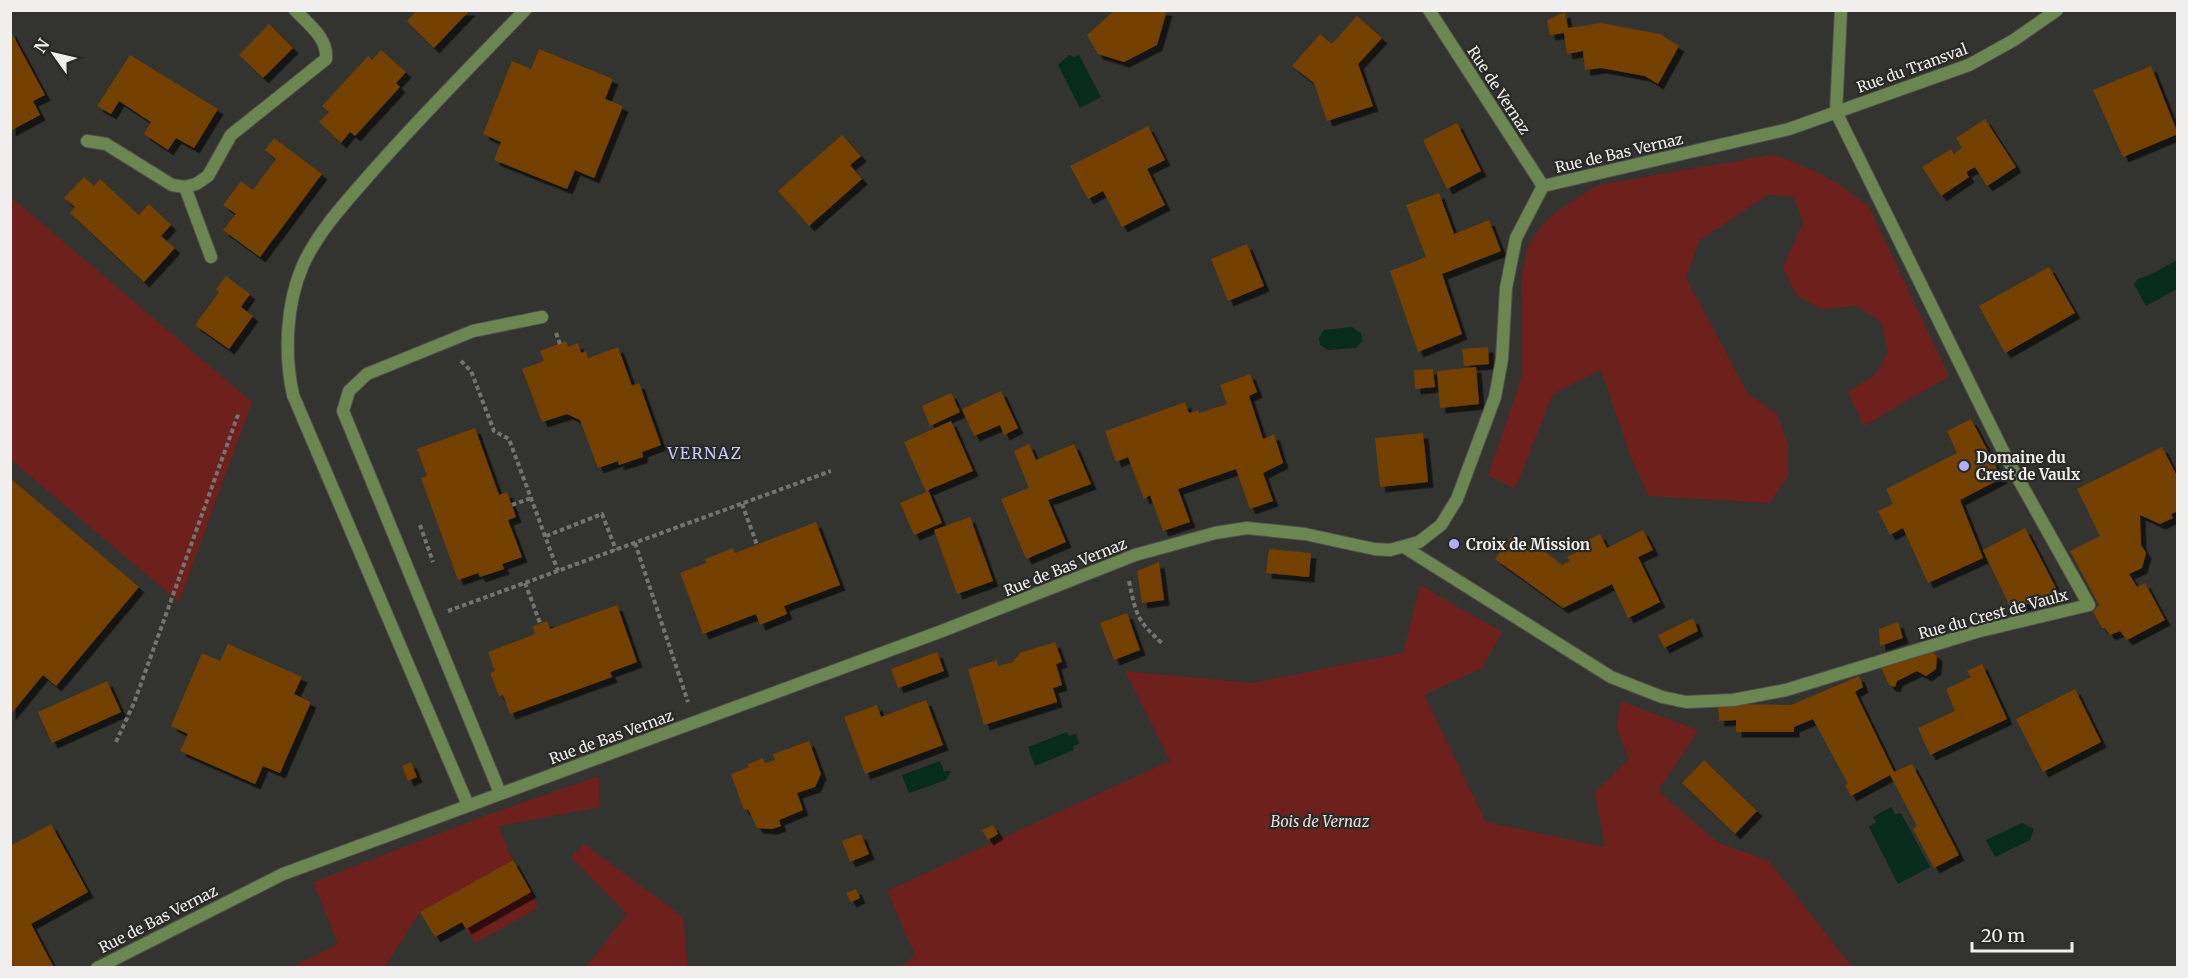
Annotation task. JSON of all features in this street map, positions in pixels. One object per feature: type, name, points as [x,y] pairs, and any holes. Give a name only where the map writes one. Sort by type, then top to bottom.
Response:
[{"type":"street","points":[[87,141],[106,144],[172,185],[186,187],[196,184],[208,176],[231,135],[326,59],[327,48],[319,35],[295,10]]},
{"type":"street","points":[[468,805],[293,395],[287,354],[292,307],[302,267],[323,230],[402,137],[525,10]]},
{"type":"street","name":"Rue de Vernaz","points":[[1429,10],[1543,186]]},
{"type":"street","name":"Rue du Crest de Vaulx","points":[[1404,547],[1611,677],[1662,697],[1686,702],[1733,700],[1786,690],[1976,632],[2089,604],[2006,458],[1836,112],[1841,10]]},
{"type":"street","name":"Rue du Transval","points":[[1836,112],[1969,65],[2014,40],[2057,10]]},
{"type":"street","name":"Rue de Bas Vernaz","points":[[97,968],[254,887],[1124,560],[1215,533],[1247,528],[1305,534],[1374,549],[1404,547],[1419,542],[1441,525],[1457,499],[1495,397],[1502,359],[1506,288],[1516,238],[1543,186],[1789,129],[1836,112]]},
{"type":"street","points":[[186,187],[211,257]]},
{"type":"street","points":[[500,793],[343,411],[349,391],[367,374],[473,331],[542,317]]},
{"type":"path","points":[[443,344],[471,371],[494,431],[509,439],[558,571]]},
{"type":"path","points":[[116,742],[134,703],[239,412]]},
{"type":"path","points":[[428,619],[831,471]]},
{"type":"path","points":[[512,504],[531,498]]},
{"type":"path","points":[[742,504],[757,545]]},
{"type":"path","points":[[546,536],[602,514],[616,550]]},
{"type":"path","points":[[634,543],[695,723]]},
{"type":"path","points":[[1124,560],[1137,615],[1145,628],[1163,644]]},
{"type":"path","points":[[525,583],[540,623]]},
{"type":"green space","points":[[1771,155],[1823,175],[1869,207],[1949,376],[1864,426],[1848,392],[1876,374],[1888,352],[1882,323],[1856,306],[1822,309],[1797,296],[1783,267],[1803,223],[1794,197],[1767,195],[1699,241],[1686,278],[1748,394],[1777,414],[1788,444],[1788,475],[1770,503],[1649,496],[1632,460],[1601,370],[1553,394],[1515,489],[1488,475],[1521,379],[1522,274],[1528,246],[1540,228],[1557,211],[1598,185]]},
{"type":"green space","points":[[11,197],[252,402],[179,602],[11,460]]},
{"type":"green space","name":"Bois de Vernaz","points":[[1420,585],[1502,632],[1482,668],[1424,695],[1486,822],[1605,847],[1595,792],[1629,759],[1616,727],[1621,701],[1698,730],[1658,791],[1719,843],[1769,861],[1852,967],[901,967],[915,955],[887,891],[1170,761],[1125,671],[1252,683],[1403,653]]},
{"type":"green space","points":[[599,776],[600,807],[498,826],[513,860],[420,912],[385,967],[291,968],[338,944],[313,882],[490,814]]},
{"type":"green space","points":[[584,844],[683,917],[688,967],[586,967],[627,914],[571,857]]},
{"type":"green space","points":[[531,892],[538,908],[475,943],[466,929]]},
{"type":"shaded area","points":[[1069,55],[1074,57],[1079,55],[1101,97],[1080,108],[1058,65]]},
{"type":"shaded area","points":[[2177,260],[2177,289],[2146,306],[2134,284],[2138,279]]},
{"type":"shaded area","points":[[1352,327],[1361,333],[1362,341],[1356,348],[1328,350],[1320,345],[1319,338],[1324,330]]},
{"type":"shaded area","points":[[1067,732],[1069,736],[1076,734],[1079,744],[1073,746],[1074,750],[1035,766],[1028,747]]},
{"type":"shaded area","points":[[940,761],[944,771],[951,771],[946,780],[909,793],[902,775]]},
{"type":"shaded area","points":[[1891,807],[1895,814],[1901,813],[1930,867],[1898,884],[1869,827],[1876,822],[1873,817]]},
{"type":"shaded area","points":[[2022,823],[2034,829],[2030,840],[1995,857],[1986,840]]},
{"type":"building","points":[[417,10],[470,10],[434,48],[407,21]]},
{"type":"building","points":[[1115,10],[1167,10],[1157,45],[1124,62],[1098,54],[1087,35]]},
{"type":"building","points":[[1565,12],[1568,28],[1601,23],[1660,34],[1679,46],[1658,84],[1645,76],[1601,68],[1585,70],[1583,51],[1567,54],[1564,33],[1550,35],[1547,20]]},
{"type":"building","points":[[1357,16],[1382,38],[1358,64],[1373,106],[1327,121],[1314,83],[1292,66],[1320,34],[1332,44]]},
{"type":"building","points":[[269,24],[293,48],[263,78],[239,55]]},
{"type":"building","points":[[10,30],[45,95],[33,101],[40,115],[10,131]]},
{"type":"building","points":[[539,49],[613,79],[605,99],[623,106],[594,178],[575,170],[567,189],[494,160],[501,142],[483,134],[512,61],[531,69]]},
{"type":"building","points":[[381,50],[406,72],[396,83],[400,87],[355,136],[350,132],[341,143],[319,122],[329,112],[322,106],[368,56],[372,60]]},
{"type":"building","points":[[130,55],[218,109],[194,148],[176,138],[168,150],[144,134],[151,122],[119,101],[111,114],[97,106]]},
{"type":"building","points":[[2151,66],[2178,134],[2123,157],[2093,90]]},
{"type":"building","points":[[1985,119],[2016,167],[1987,186],[1975,167],[1966,172],[1969,177],[1941,196],[1922,167],[1951,149],[1954,154],[1962,148],[1956,138]]},
{"type":"building","points":[[1457,123],[1481,171],[1447,189],[1423,140]]},
{"type":"building","points":[[1148,126],[1165,160],[1147,169],[1165,205],[1122,227],[1103,191],[1088,199],[1070,166]]},
{"type":"building","points":[[842,135],[861,156],[850,165],[862,179],[809,226],[778,191]]},
{"type":"building","points":[[274,138],[322,174],[260,257],[223,230],[236,214],[223,205],[241,181],[253,190],[276,159],[265,150]]},
{"type":"building","points":[[84,177],[94,186],[100,179],[139,215],[149,204],[171,225],[161,236],[175,248],[144,282],[70,213],[75,207],[64,198]]},
{"type":"building","points":[[1439,193],[1454,234],[1489,220],[1501,251],[1442,274],[1462,334],[1418,352],[1390,271],[1426,257],[1406,205]]},
{"type":"building","points":[[1247,244],[1264,286],[1228,301],[1211,259]]},
{"type":"building","points":[[2049,267],[2075,313],[2005,353],[1979,306]]},
{"type":"building","points":[[226,276],[250,294],[241,307],[253,316],[229,349],[195,325],[219,292],[216,289]]},
{"type":"building","points":[[566,341],[568,347],[578,343],[581,353],[586,351],[588,358],[618,347],[632,386],[639,383],[661,445],[642,452],[643,457],[619,465],[618,461],[598,468],[580,420],[567,414],[542,422],[522,369],[544,361],[540,351]]},
{"type":"building","points":[[1488,347],[1489,364],[1464,366],[1462,349]]},
{"type":"building","points":[[1476,367],[1479,404],[1440,408],[1437,371]]},
{"type":"building","points":[[1433,369],[1435,387],[1415,389],[1414,370]]},
{"type":"building","points":[[1250,374],[1257,392],[1249,396],[1263,439],[1274,434],[1283,463],[1263,473],[1273,501],[1250,509],[1236,469],[1178,489],[1190,522],[1163,531],[1150,495],[1144,499],[1128,457],[1116,462],[1105,431],[1185,402],[1189,413],[1198,410],[1199,413],[1227,404],[1220,385]]},
{"type":"building","points":[[1001,391],[1018,428],[1004,435],[1000,425],[974,436],[962,409]]},
{"type":"building","points":[[951,393],[960,412],[930,426],[922,406]]},
{"type":"building","name":"Domaine du Crest de Vaulx","points":[[1971,419],[2002,478],[1960,500],[1983,558],[1928,583],[1903,528],[1890,535],[1878,511],[1893,504],[1886,489],[1957,453],[1947,431]]},
{"type":"building","points":[[951,421],[973,471],[928,490],[942,523],[914,535],[900,503],[926,492],[904,442]]},
{"type":"building","points":[[475,428],[499,495],[507,492],[516,517],[508,520],[522,557],[502,564],[504,569],[480,577],[478,573],[458,580],[421,478],[427,476],[417,449]]},
{"type":"building","points":[[1423,433],[1428,482],[1380,487],[1375,438]]},
{"type":"building","points":[[1029,444],[1036,460],[1074,444],[1091,484],[1048,500],[1066,542],[1026,559],[1001,499],[1029,488],[1014,451]]},
{"type":"building","points":[[2162,447],[2178,478],[2178,511],[2171,514],[2173,518],[2160,524],[2140,515],[2141,545],[2146,553],[2142,568],[2129,574],[2137,587],[2145,583],[2165,620],[2127,640],[2120,631],[2110,635],[2105,628],[2102,628],[2093,612],[2099,605],[2070,551],[2100,536],[2077,489]]},
{"type":"building","points":[[10,478],[139,587],[56,686],[43,675],[10,715]]},
{"type":"building","points":[[970,517],[993,581],[957,594],[934,530]]},
{"type":"building","points":[[816,522],[840,585],[784,606],[787,614],[760,625],[756,614],[703,634],[680,573],[706,563],[705,559],[733,548],[735,553]]},
{"type":"building","points":[[2025,528],[2059,594],[2011,609],[1983,550]]},
{"type":"building","points":[[1643,530],[1653,550],[1638,557],[1660,602],[1628,618],[1612,584],[1563,608],[1495,559],[1513,534],[1530,547],[1533,542],[1562,565],[1570,561],[1567,557],[1581,550],[1578,545],[1600,534],[1607,548]]},
{"type":"building","points":[[1269,549],[1311,553],[1309,577],[1266,573]]},
{"type":"building","points":[[1159,562],[1164,600],[1142,603],[1137,571]]},
{"type":"building","points":[[617,605],[637,662],[610,672],[612,677],[510,714],[503,695],[499,696],[490,673],[495,671],[488,652],[535,634],[533,626],[547,621],[550,629]]},
{"type":"building","points":[[1127,613],[1140,650],[1114,660],[1100,623]]},
{"type":"building","points":[[1693,618],[1698,631],[1664,648],[1658,635]]},
{"type":"building","points":[[1898,622],[1903,638],[1880,646],[1879,629]]},
{"type":"building","points":[[1055,642],[1062,662],[1056,664],[1062,685],[1053,688],[1057,702],[984,725],[968,669],[997,660],[998,666],[1013,662],[1020,653]]},
{"type":"building","points":[[228,644],[302,677],[294,694],[311,702],[280,773],[263,766],[255,784],[180,751],[188,734],[171,726],[202,653],[220,661]]},
{"type":"building","points":[[1927,648],[1937,656],[1936,669],[1926,676],[1917,671],[1897,681],[1895,687],[1889,685],[1881,667]]},
{"type":"building","points":[[937,652],[944,671],[898,688],[891,669]]},
{"type":"building","points":[[1982,664],[2007,719],[1930,755],[1918,728],[1955,711],[1946,689],[1971,677],[1967,671]]},
{"type":"building","points":[[1859,676],[1863,687],[1855,692],[1894,772],[1912,764],[1959,855],[1934,868],[1913,829],[1917,826],[1890,775],[1851,796],[1845,785],[1848,784],[1813,719],[1794,727],[1794,732],[1736,732],[1736,720],[1719,721],[1718,704],[1791,705]]},
{"type":"building","points":[[107,681],[121,712],[52,743],[38,712]]},
{"type":"building","points":[[2075,689],[2101,742],[2043,772],[2016,719]]},
{"type":"building","points":[[926,700],[943,745],[865,774],[844,717],[877,705],[881,717]]},
{"type":"building","points":[[809,741],[821,774],[815,787],[797,793],[803,810],[779,820],[781,826],[772,829],[757,828],[748,809],[744,810],[731,774],[763,758],[765,763],[775,760],[773,754]]},
{"type":"building","points":[[1704,760],[1757,811],[1735,834],[1682,783]]},
{"type":"building","points":[[411,762],[417,777],[408,781],[402,766]]},
{"type":"building","points":[[51,824],[88,892],[31,924],[54,968],[10,968],[10,846]]},
{"type":"building","points":[[993,825],[998,834],[988,840],[982,830]]},
{"type":"building","points":[[861,834],[869,854],[850,862],[842,841]]},
{"type":"building","points":[[513,860],[531,892],[466,929],[462,922],[435,937],[420,912]]},
{"type":"building","points":[[856,889],[860,898],[851,902],[846,893]]},
{"type":"place","name":"Domaine du Crest de Vaulx","points":[[1964,466]]},
{"type":"place","name":"Croix de Mission","points":[[1454,544]]},
{"type":"district","name":"VERNAZ","points":[[705,453]]}]
